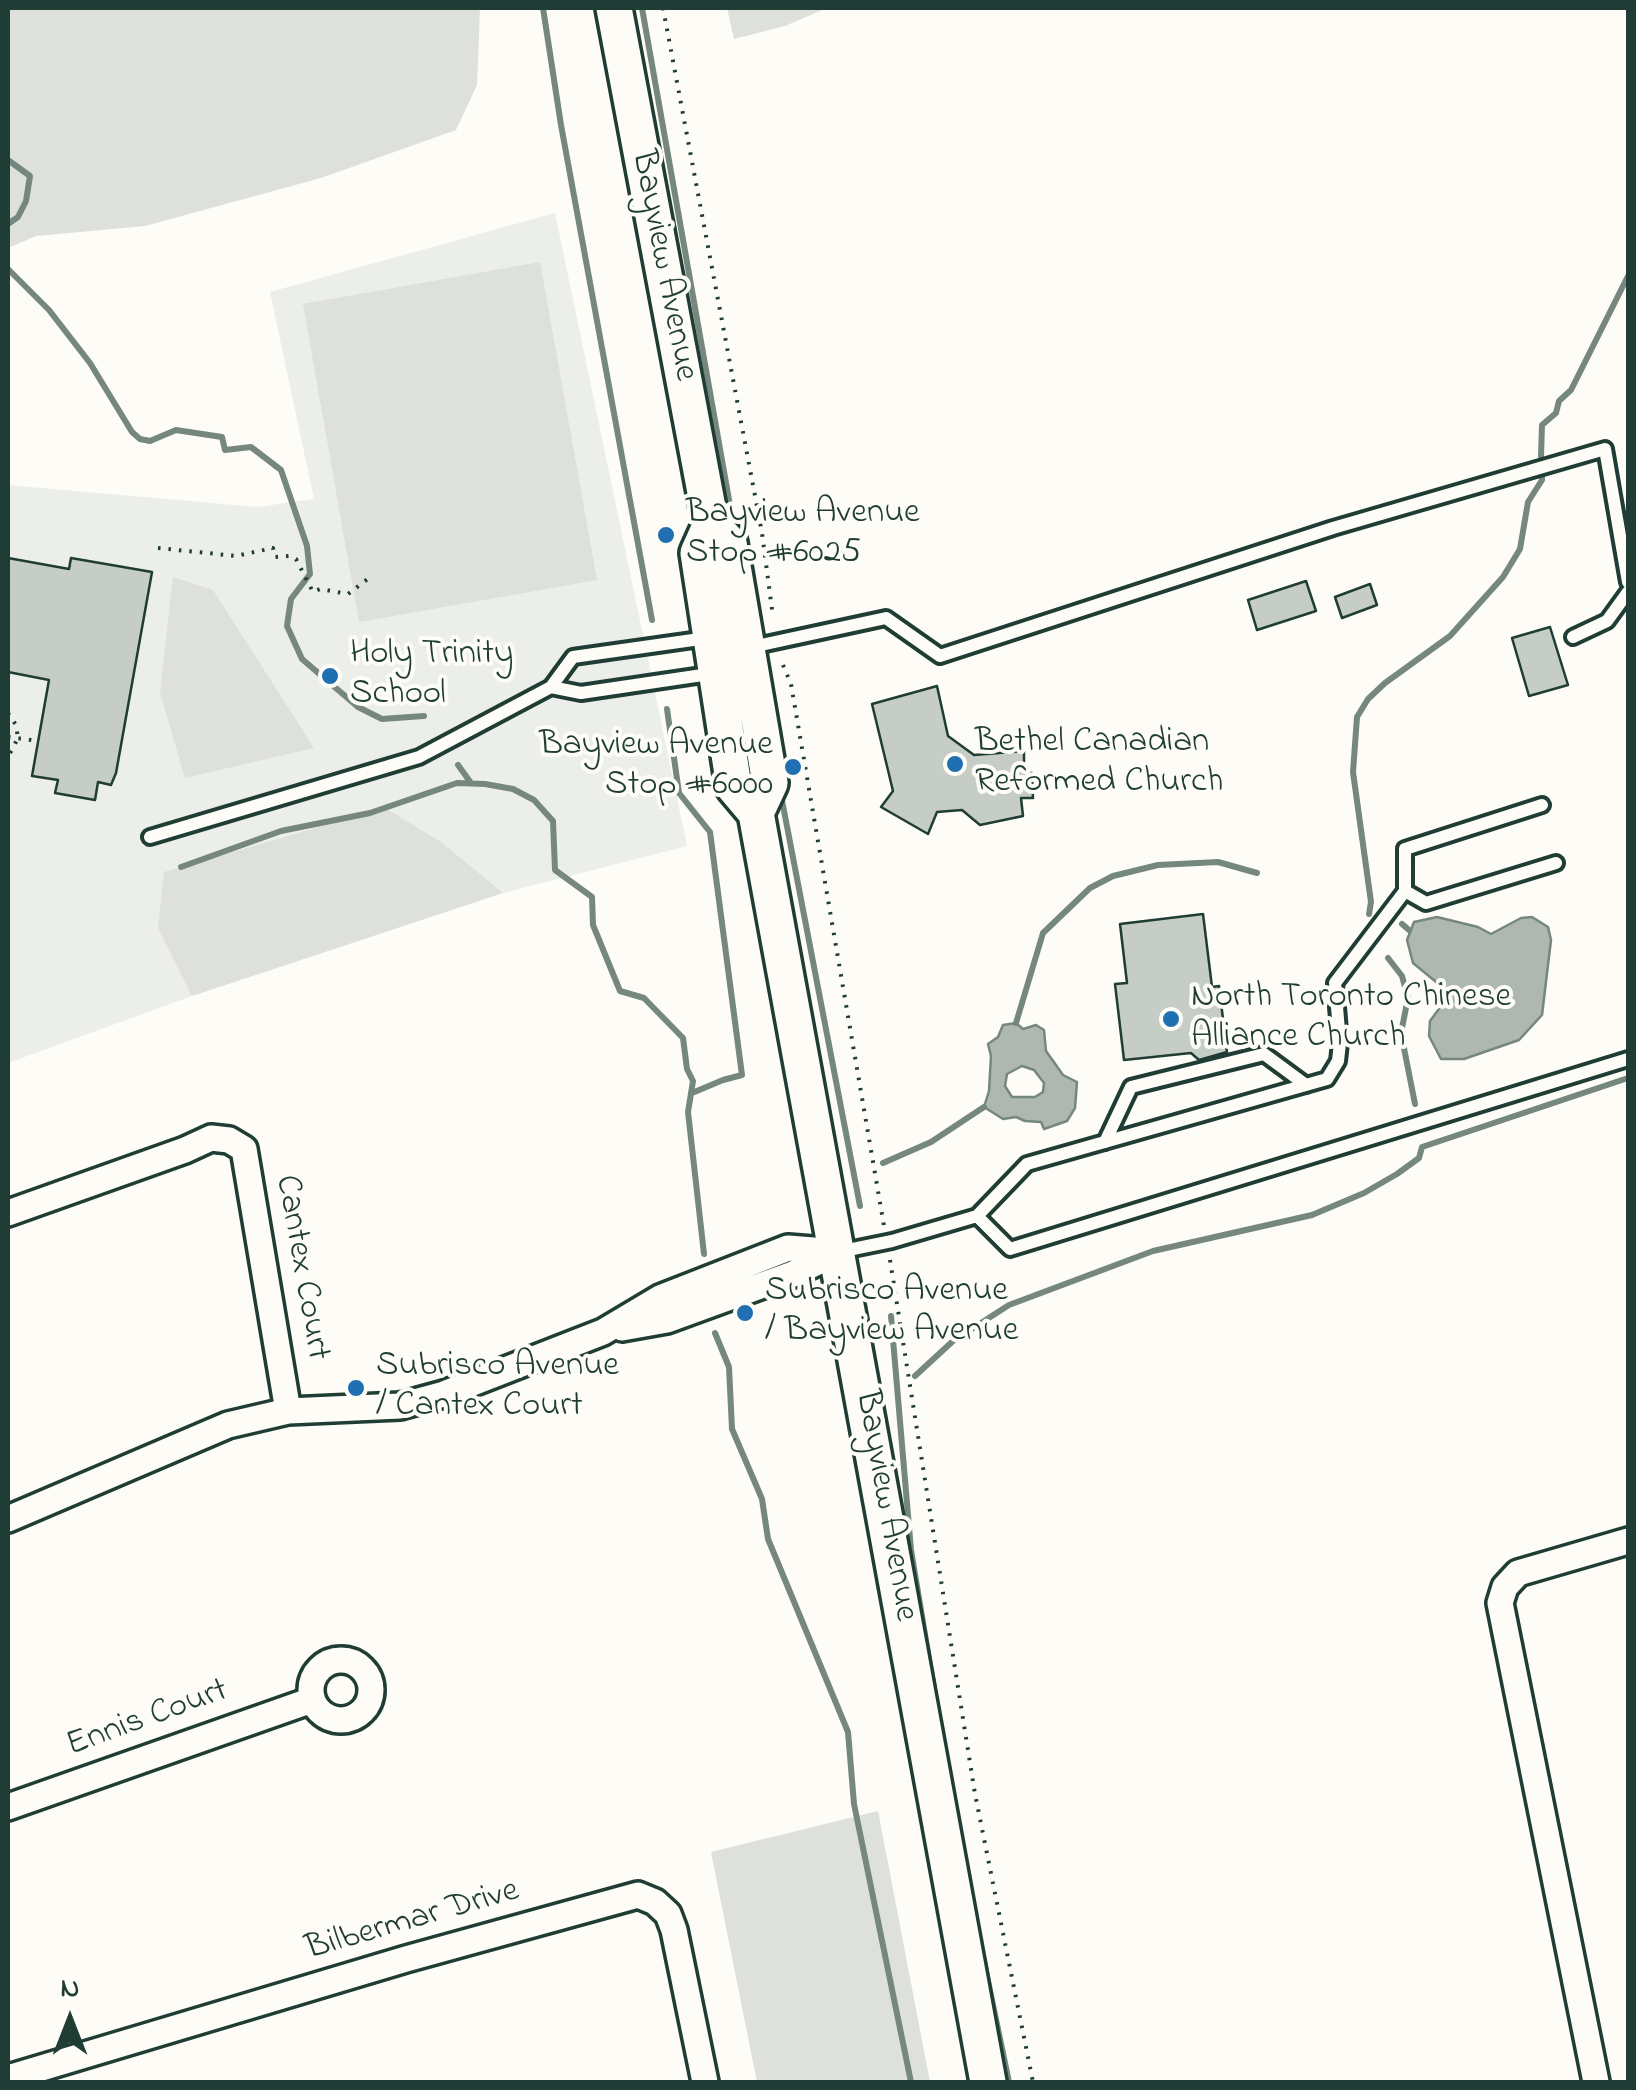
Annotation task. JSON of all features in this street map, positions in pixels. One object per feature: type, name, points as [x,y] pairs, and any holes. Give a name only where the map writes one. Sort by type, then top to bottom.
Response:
[{"type":"main road","name":"Bayview Avenue","points":[[614,8],[711,524],[730,543],[770,784],[756,813]]},
{"type":"main road","name":"Bayview Avenue","points":[[711,524],[698,553],[734,786],[756,813],[988,2082]]},
{"type":"street","name":"Cantex Court","points":[[8,1213],[210,1138],[230,1140],[244,1149],[288,1412]]},
{"type":"street","points":[[8,1520],[228,1425],[288,1412],[400,1406],[422,1400],[602,1332],[667,1320],[793,1274],[838,1252]]},
{"type":"street","points":[[1596,2082],[1500,1602],[1506,1584],[1524,1570],[1628,1541]]},
{"type":"street","name":"Ennis Court","points":[[8,1807],[312,1700]]},
{"type":"street","name":"Bilbermar Drive","points":[[8,2078],[638,1895],[655,1902],[668,1914],[674,1930],[704,2082]]},
{"type":"lane","points":[[551,686],[581,693],[716,673],[747,648],[886,618],[940,656],[1334,528],[1605,449],[1628,582]]},
{"type":"lane","points":[[1573,637],[1607,620],[1628,592]]},
{"type":"lane","points":[[150,837],[419,758],[551,686],[573,657],[711,637],[747,648]]},
{"type":"lane","points":[[838,1252],[892,1242],[978,1216],[1028,1164],[1327,1079],[1338,1061],[1340,1043],[1335,983],[1405,890],[1405,849],[1542,805]]},
{"type":"lane","points":[[1405,890],[1426,903],[1556,864]]},
{"type":"lane","points":[[1105,1142],[1131,1086],[1264,1054],[1306,1085]]},
{"type":"lane","points":[[978,1216],[1010,1250],[1628,1059]]},
{"type":"path","points":[[663,8],[774,617]]},
{"type":"path","points":[[158,548],[236,556],[273,548],[275,557],[296,559],[312,592],[320,589],[348,594],[373,575]]},
{"type":"path","points":[[783,665],[792,684],[885,1228]]},
{"type":"path","points":[[8,713],[18,738],[8,757]]},
{"type":"path","points":[[8,736],[38,742]]},
{"type":"path","points":[[888,1247],[975,1794],[1033,2082]]},
{"type":"shaded area","points":[[8,8],[480,8],[477,85],[456,130],[321,178],[145,226],[36,236],[8,248]]},
{"type":"shaded area","points":[[727,8],[827,8],[785,26],[734,39]]},
{"type":"shaded area","name":"Holy Trinity School","points":[[555,213],[687,846],[503,893],[192,996],[8,1063],[8,485],[257,507],[314,499],[270,292]]},
{"type":"shaded area","points":[[540,262],[597,580],[359,622],[303,304]]},
{"type":"shaded area","points":[[173,577],[213,590],[314,748],[185,778],[160,693]]},
{"type":"shaded area","points":[[385,808],[441,842],[503,893],[192,996],[158,928],[164,872]]},
{"type":"shaded area","points":[[1437,917],[1491,934],[1521,918],[1532,917],[1548,927],[1551,940],[1542,1015],[1519,1040],[1464,1059],[1441,1059],[1429,1036],[1430,1021],[1444,1002],[1441,986],[1413,963],[1407,940],[1414,922]]},
{"type":"shaded area","points":[[1016,1023],[1023,1029],[1036,1025],[1044,1030],[1046,1051],[1063,1075],[1077,1082],[1075,1108],[1067,1121],[1044,1129],[1041,1122],[1016,1117],[1003,1119],[984,1107],[989,1091],[988,1044],[998,1037],[1003,1025]],"holes":[[[1022,1066],[1034,1070],[1044,1083],[1043,1092],[1035,1097],[1012,1097],[1005,1086],[1007,1074]]]},
{"type":"shaded area","points":[[878,1811],[930,2082],[757,2082],[711,1852]]},
{"type":"building","points":[[8,558],[69,569],[71,558],[152,572],[116,773],[111,785],[98,782],[95,800],[55,793],[58,780],[32,776],[49,680],[8,672]]},
{"type":"building","points":[[1306,581],[1316,611],[1257,630],[1248,600]]},
{"type":"building","points":[[1370,584],[1377,605],[1342,618],[1335,597]]},
{"type":"building","points":[[1550,627],[1568,685],[1529,696],[1512,638]]},
{"type":"building","name":"Bethel Canadian Reformed Church","points":[[937,686],[948,736],[974,755],[1024,751],[1024,773],[1032,773],[1033,798],[1021,798],[1023,816],[980,825],[962,810],[937,812],[928,834],[881,807],[893,791],[872,704]]},
{"type":"building","name":"North Toronto Chinese Alliance Church","points":[[1203,914],[1212,987],[1219,986],[1227,1052],[1199,1060],[1191,1053],[1124,1060],[1115,984],[1127,983],[1120,924]]},
{"type":"waterway","points":[[543,8],[652,620]]},
{"type":"waterway","points":[[642,8],[734,528]]},
{"type":"waterway","points":[[8,160],[30,176],[26,201],[18,217],[8,224]]},
{"type":"waterway","points":[[8,269],[49,310],[140,439],[150,441],[176,430],[222,437],[225,450],[251,447],[281,470],[307,546],[310,574],[291,599],[287,626],[302,659],[358,707],[382,719],[424,716]]},
{"type":"waterway","points":[[1541,456],[1542,425],[1556,413],[1559,401],[1571,390],[1628,276]]},
{"type":"waterway","points":[[1369,914],[1371,902],[1353,772],[1357,717],[1385,683],[1450,636],[1503,577],[1520,549],[1528,502],[1542,474]]},
{"type":"waterway","points":[[667,709],[679,793],[710,832],[742,1075],[692,1093]]},
{"type":"waterway","points":[[458,765],[471,783]]},
{"type":"waterway","points":[[181,867],[281,831],[370,813],[457,783],[513,789],[534,800],[553,821],[555,870],[592,897],[593,925],[620,991],[644,998],[683,1038],[687,1069],[693,1081],[688,1112],[704,1254]]},
{"type":"waterway","points":[[780,790],[860,1206]]},
{"type":"waterway","points":[[1016,1023],[1043,933],[1090,888],[1113,876],[1158,865],[1218,862],[1257,873]]},
{"type":"waterway","points":[[1402,924],[1409,930]]},
{"type":"waterway","points":[[1388,958],[1402,976],[1408,998],[1401,1033],[1415,1104]]},
{"type":"waterway","points":[[915,1376],[953,1341],[1009,1305],[1153,1251],[1312,1215],[1397,1174],[1419,1158],[1422,1147],[1628,1078]]},
{"type":"waterway","points":[[883,1163],[931,1142],[984,1107]]},
{"type":"waterway","points":[[891,1316],[911,1550],[938,1713]]},
{"type":"waterway","points":[[715,1333],[729,1367],[732,1429],[762,1499],[768,1539],[848,1732],[854,1804],[911,2082]]},
{"type":"waterway","points":[[981,1947],[1009,2082]]},
{"type":"place","name":"Bayview Avenue Stop #6025","points":[[666,535]]},
{"type":"place","name":"Holy Trinity School","points":[[330,676]]},
{"type":"place","name":"Bethel Canadian Reformed Church","points":[[955,764]]},
{"type":"place","name":"Bayview Avenue Stop #6000","points":[[793,767]]},
{"type":"place","name":"North Toronto Chinese Alliance Church","points":[[1171,1019]]},
{"type":"place","name":"Subrisco Avenue / Bayview Avenue","points":[[745,1313]]},
{"type":"place","name":"Subrisco Avenue / Cantex Court","points":[[356,1388]]}]
